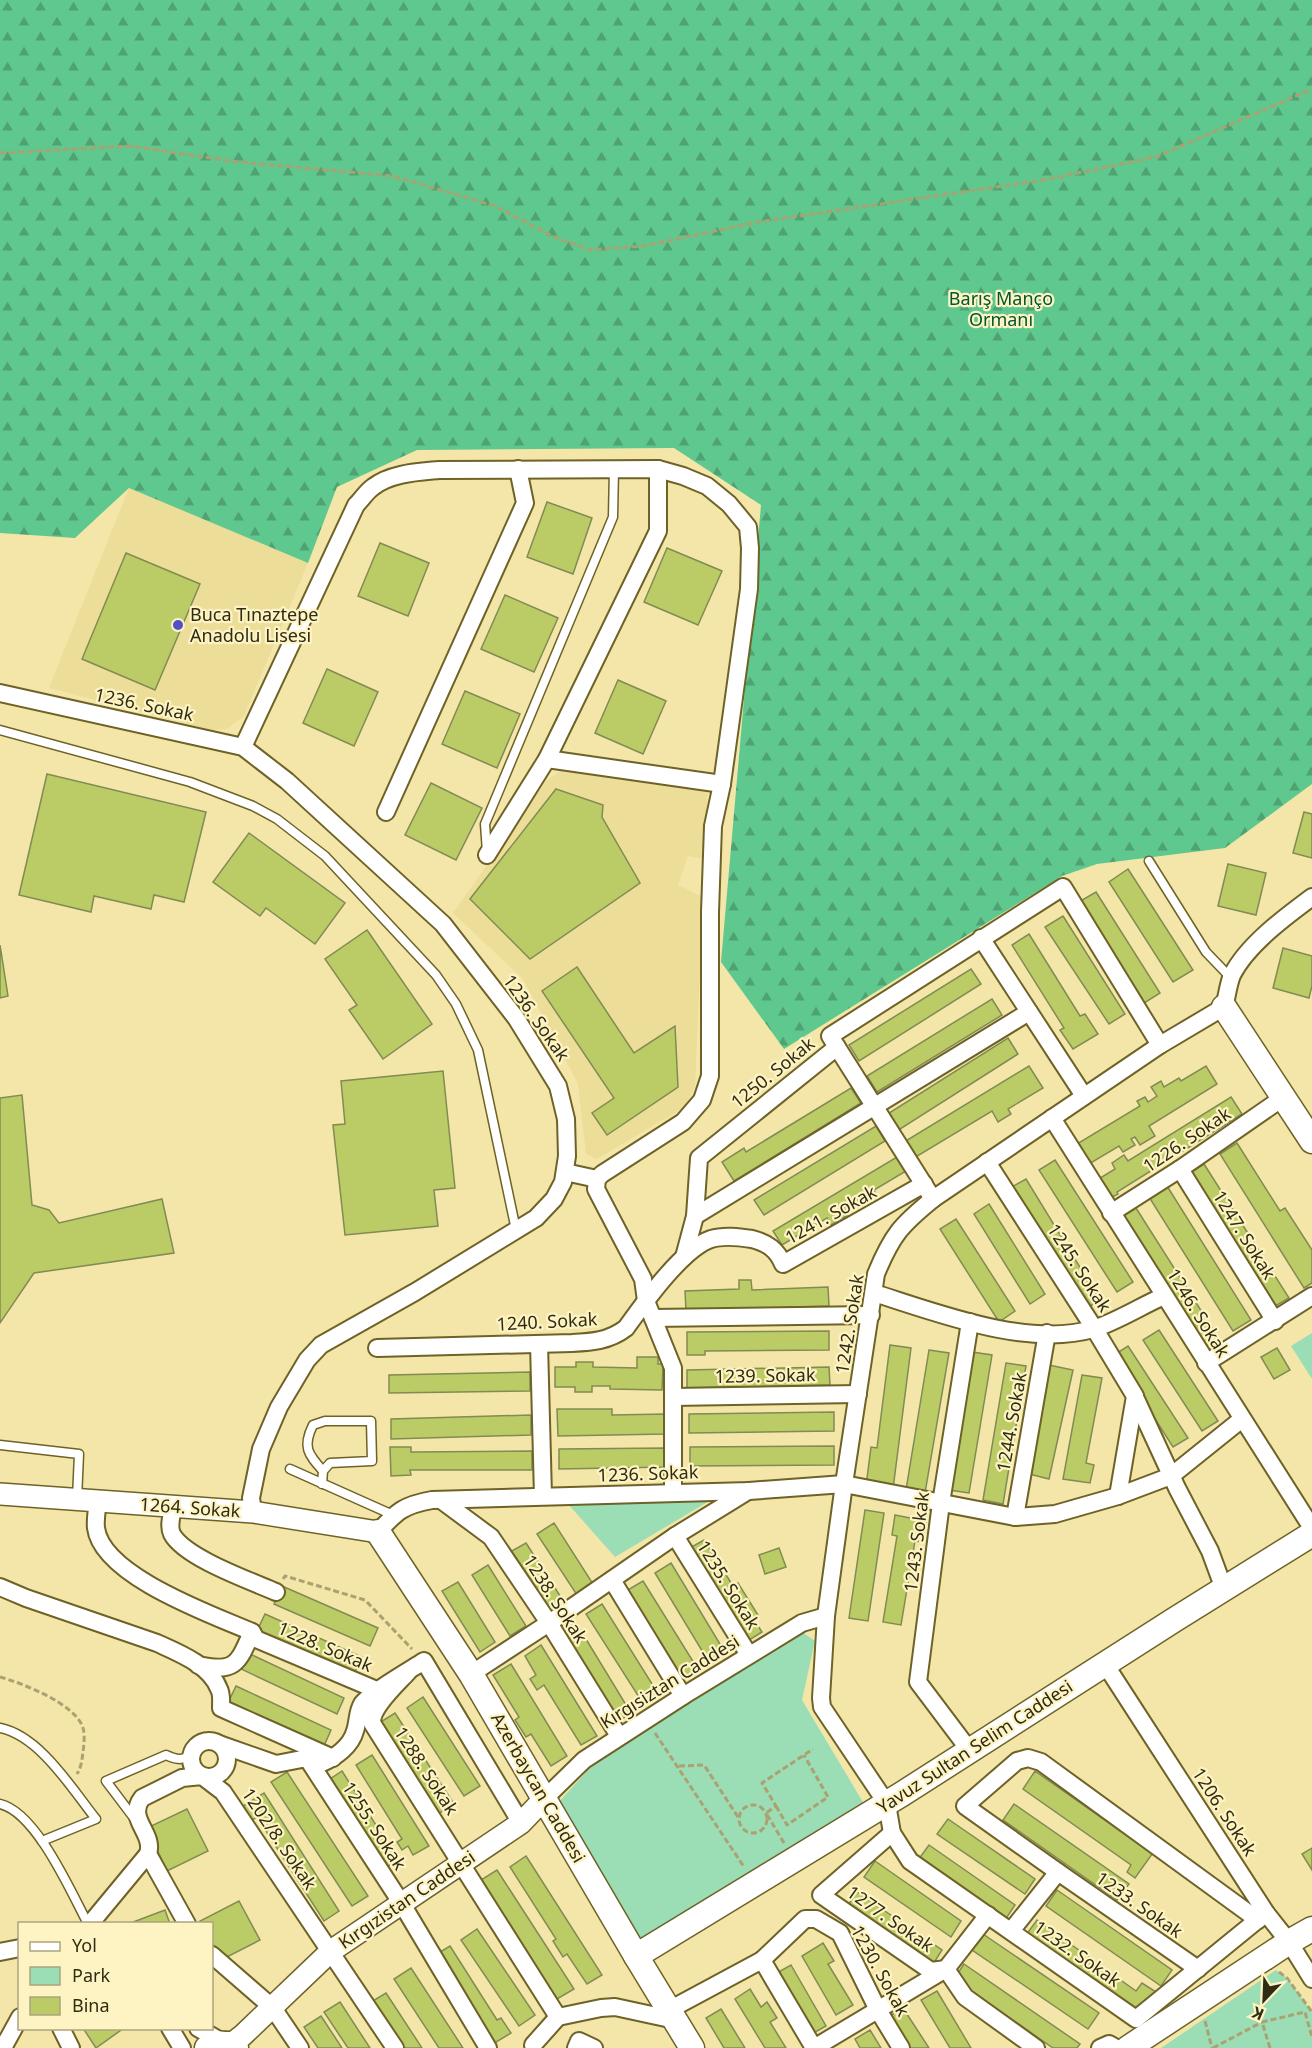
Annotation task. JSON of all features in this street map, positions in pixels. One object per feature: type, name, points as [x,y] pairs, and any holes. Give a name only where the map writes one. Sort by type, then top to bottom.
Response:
[{"type":"main road","points":[[1224,1007],[1312,1141]]},
{"type":"main road","name":"Azerbaycan Caddesi","points":[[386,1523],[471,1674],[692,2048]]},
{"type":"main road","name":"Yavuz Sultan Selim Caddesi","points":[[636,1956],[886,1804],[1312,1534]]},
{"type":"main road","points":[[1128,2048],[1312,1929]]},
{"type":"street","points":[[386,812],[525,503],[518,469]]},
{"type":"street","points":[[487,855],[547,759],[658,531],[658,469]]},
{"type":"street","points":[[243,747],[357,505],[373,486],[415,472],[439,470],[658,469],[684,476],[707,486],[729,504],[748,527],[749,589],[722,784],[713,826],[710,912],[710,1076],[702,1100],[683,1122],[602,1174],[597,1179],[596,1189],[643,1279],[646,1301],[673,1368],[673,1492]]},
{"type":"street","name":"1236. Sokak","points":[[0,693],[243,747],[287,782],[443,924],[516,1018],[558,1086],[566,1119],[567,1156],[563,1182],[554,1199],[536,1218],[321,1346],[307,1360],[279,1407],[261,1449],[251,1498],[253,1512]]},
{"type":"street","points":[[547,759],[722,784]]},
{"type":"street","name":"1250. Sokak","points":[[684,1257],[695,1216],[699,1158],[837,1047],[830,1036],[1062,887],[1160,1044]]},
{"type":"street","points":[[1224,1007],[1231,978],[1239,964],[1263,938],[1312,897]]},
{"type":"street","points":[[981,938],[1084,1096]]},
{"type":"street","name":"1242. Sokak","points":[[886,1804],[822,1707],[826,1616],[844,1484],[876,1274],[887,1247],[900,1227],[933,1199],[1160,1044],[1224,1007]]},
{"type":"street","points":[[695,1216],[1029,1012]]},
{"type":"street","points":[[837,1047],[933,1199]]},
{"type":"street","name":"1226. Sokak","points":[[1111,1213],[1180,1170],[1284,1097]]},
{"type":"street","name":"1246. Sokak","points":[[1052,1118],[1312,1528]]},
{"type":"street","name":"1245. Sokak","points":[[987,1162],[1135,1396],[1171,1476],[1210,1551],[1224,1589]]},
{"type":"street","name":"1247. Sokak","points":[[1180,1170],[1275,1321]]},
{"type":"street","points":[[565,1172],[597,1179]]},
{"type":"street","name":"1241. Sokak","points":[[646,1301],[684,1257],[700,1244],[713,1238],[742,1237],[771,1246],[783,1264],[924,1184]]},
{"type":"street","points":[[874,1293],[970,1322],[1022,1332],[1047,1334],[1094,1329],[1164,1296]]},
{"type":"street","points":[[1206,1363],[1312,1296]]},
{"type":"street","name":"1240. Sokak","points":[[377,1348],[598,1341],[615,1336],[626,1328],[646,1301]]},
{"type":"street","points":[[653,1318],[871,1315]]},
{"type":"street","name":"1243. Sokak","points":[[970,1322],[941,1503],[918,1682],[970,1751]]},
{"type":"street","name":"1244. Sokak","points":[[1015,1517],[1047,1334]]},
{"type":"street","points":[[538,1344],[543,1496]]},
{"type":"street","name":"1239. Sokak","points":[[673,1397],[858,1394]]},
{"type":"street","points":[[1118,1496],[1135,1396]]},
{"type":"street","name":"1236. Sokak","points":[[386,1523],[410,1504],[432,1500],[749,1491],[844,1484],[1015,1517],[1055,1514],[1118,1496],[1171,1476],[1242,1419]]},
{"type":"street","name":"1236. Sokak","points":[[471,1674],[675,1536],[749,1491]]},
{"type":"street","name":"1264. Sokak","points":[[0,1494],[386,1523]]},
{"type":"street","name":"1238. Sokak","points":[[441,1500],[491,1537],[549,1623],[619,1736]]},
{"type":"street","name":"1228. Sokak","points":[[98,1501],[96,1529],[105,1546],[120,1565],[142,1582],[254,1636],[379,1691]]},
{"type":"street","points":[[172,1507],[170,1529],[184,1547],[221,1568],[276,1592]]},
{"type":"street","name":"1235. Sokak","points":[[675,1536],[749,1655]]},
{"type":"street","points":[[612,1580],[683,1696]]},
{"type":"street","points":[[0,1587],[158,1643],[197,1664],[214,1679],[220,1690],[221,1708],[333,1758]]},
{"type":"street","name":"Kırgısiztan Caddesi","points":[[545,1798],[584,1760],[619,1736],[801,1623],[826,1616]]},
{"type":"street","points":[[197,1664],[214,1668],[232,1665],[239,1659],[254,1636]]},
{"type":"street","points":[[202,1776],[193,1768],[190,1756],[192,1750],[201,1742],[214,1741],[276,1764],[307,1758],[314,1768],[333,1758],[351,1741],[362,1704],[424,1661],[521,1823]]},
{"type":"street","name":"1206. Sokak","points":[[1105,1664],[1262,1917],[1289,1942],[1312,1978]]},
{"type":"street","name":"1288. Sokak","points":[[408,1672],[375,1710],[372,1723],[558,2018]]},
{"type":"street","points":[[90,1922],[148,1854],[149,1840],[138,1823],[136,1812],[142,1798],[182,1778],[213,1777],[223,1770],[226,1765],[226,1753],[219,1743]]},
{"type":"street","name":"1233. Sokak","points":[[1198,1970],[965,1806],[1017,1761],[1028,1758],[1041,1762],[1262,1917]]},
{"type":"street","name":"1255. Sokak","points":[[314,1768],[402,1904],[488,2048]]},
{"type":"street","name":"1202/8. Sokak","points":[[202,1776],[223,1792],[394,2048]]},
{"type":"street","name":"Kırgızistan Caddesi","points":[[201,2030],[222,2046],[234,2042],[273,2008],[331,1951],[521,1823],[545,1798]]},
{"type":"street","name":"1232. Sokak","points":[[886,1804],[892,1833],[910,1861],[1136,2019],[1262,1917]]},
{"type":"street","name":"1277. Sokak","points":[[892,1833],[821,1895],[931,1971],[946,1969],[965,1997],[1036,2048]]},
{"type":"street","points":[[148,1854],[186,1922]]},
{"type":"street","points":[[1011,1931],[1058,1872]]},
{"type":"street","points":[[535,2047],[558,2018],[615,2007],[672,2015],[762,1960],[805,1919],[821,1895]]},
{"type":"street","points":[[762,1960],[814,2048],[946,1969],[988,1916]]},
{"type":"street","name":"1230. Sokak","points":[[805,1919],[816,1919],[840,1933],[878,2010],[901,2048]]},
{"type":"street","points":[[0,1952],[18,1948]]},
{"type":"street","points":[[213,1956],[273,2008],[300,2048]]},
{"type":"street","name":"Kırgızistan Caddesi","points":[[251,2048],[273,2008]]},
{"type":"street","points":[[3,2048],[18,2021]]},
{"type":"street","points":[[62,2030],[71,2048]]},
{"type":"street","points":[[171,2030],[182,2048]]},
{"type":"street","points":[[576,2048],[579,2041],[594,2048]]},
{"type":"street","points":[[1100,2048],[1109,2044],[1116,2048]]},
{"type":"lane","points":[[487,855],[485,824],[613,517],[614,469]]},
{"type":"lane","points":[[0,730],[190,782],[243,802],[276,819],[325,856],[436,975],[456,1004],[478,1050],[516,1230]]},
{"type":"lane","points":[[1149,861],[1206,952],[1231,978]]},
{"type":"lane","points":[[322,1484],[323,1471],[330,1463],[372,1461],[371,1421],[325,1421],[313,1425],[306,1445],[309,1455],[323,1471]]},
{"type":"lane","points":[[0,1445],[79,1454],[77,1499]]},
{"type":"lane","points":[[290,1469],[322,1484],[386,1523]]},
{"type":"lane","points":[[0,1728],[26,1740],[42,1753],[96,1819],[42,1841]]},
{"type":"lane","points":[[138,1823],[106,1781],[166,1755],[184,1760],[190,1756]]},
{"type":"lane","points":[[0,1804],[9,1806],[28,1822],[42,1841],[88,1922]]},
{"type":"path","points":[[0,153],[130,146],[238,162],[393,176],[495,206],[554,237],[590,250],[642,246],[759,222],[1044,180],[1156,157],[1312,89]]},
{"type":"path","points":[[276,1592],[285,1576],[365,1600],[424,1661]]},
{"type":"path","points":[[0,1677],[19,1682],[51,1698],[73,1713],[83,1727],[84,1747],[80,1770],[69,1786]]},
{"type":"path","points":[[647,1720],[755,1884]]},
{"type":"path","points":[[804,1755],[828,1797],[787,1825],[762,1783],[804,1755],[813,1749]]},
{"type":"path","points":[[677,1766],[704,1765],[738,1817],[743,1830],[757,1833],[764,1827],[766,1814]]},
{"type":"path","points":[[738,1817],[742,1809],[750,1805],[759,1806],[794,1860]]},
{"type":"path","points":[[766,1814],[776,1806]]},
{"type":"path","points":[[1276,1970],[1287,1978],[1312,2012]]},
{"type":"path","points":[[1205,2020],[1212,2048],[1262,2022],[1305,2012],[1312,2037]]},
{"type":"path","points":[[1262,2022],[1270,2048]]},
{"type":"shaded area","name":"Buca Tınaztepe Anadolu Lisesi","points":[[129,488],[308,563],[244,716],[227,729],[211,730],[49,688]]},
{"type":"shaded area","points":[[563,769],[708,786],[704,859],[688,856],[678,885],[703,897],[695,1086],[685,1107],[597,1159],[586,1154],[578,1084],[523,979],[453,913],[547,780]]},
{"type":"green space","name":"Barış Manço Ormanı","points":[[0,0],[1312,0],[1312,784],[1225,848],[1097,864],[1062,876],[784,1049],[721,962],[761,505],[674,448],[417,450],[337,487],[308,563],[129,488],[75,538],[0,533]]},
{"type":"green space","points":[[1312,1333],[1312,1379],[1291,1346]]},
{"type":"green space","points":[[709,1498],[706,1503],[615,1557],[569,1505]]},
{"type":"green space","points":[[802,1632],[815,1641],[802,1700],[870,1814],[642,1946],[556,1805],[590,1768],[721,1681]]},
{"type":"green space","points":[[1276,1970],[1287,1978],[1312,2012],[1312,2048],[1161,2048]]},
{"type":"building","points":[[547,502],[592,518],[573,574],[527,557]]},
{"type":"building","points":[[380,543],[429,563],[408,616],[358,596]]},
{"type":"building","points":[[667,548],[722,571],[698,625],[644,602]]},
{"type":"building","points":[[126,553],[200,584],[155,690],[82,659]]},
{"type":"building","points":[[505,595],[558,618],[534,672],[481,649]]},
{"type":"building","points":[[327,669],[378,692],[354,746],[303,723]]},
{"type":"building","points":[[618,680],[666,701],[643,754],[595,733]]},
{"type":"building","points":[[465,691],[520,714],[497,768],[442,744]]},
{"type":"building","points":[[47,774],[206,812],[184,902],[154,895],[151,909],[94,896],[91,912],[19,895]]},
{"type":"building","points":[[431,783],[482,808],[456,860],[405,835]]},
{"type":"building","points":[[556,789],[603,805],[602,817],[640,883],[530,959],[470,899]]},
{"type":"building","points":[[1304,812],[1312,814],[1312,858],[1293,853]]},
{"type":"building","points":[[249,833],[345,903],[315,944],[266,908],[260,916],[213,882]]},
{"type":"building","points":[[1228,864],[1266,873],[1256,915],[1218,906]]},
{"type":"building","points":[[1128,869],[1193,970],[1173,982],[1109,882]]},
{"type":"building","points":[[1096,892],[1160,993],[1141,1005],[1077,903]]},
{"type":"building","points":[[1063,916],[1125,1014],[1109,1024],[1045,927]]},
{"type":"building","points":[[367,930],[432,1024],[383,1059],[349,1010],[357,1005],[325,959]]},
{"type":"building","points":[[1029,934],[1080,1016],[1085,1014],[1098,1034],[1073,1049],[1060,1030],[1064,1028],[1012,945]]},
{"type":"building","points":[[0,945],[8,996],[0,998]]},
{"type":"building","points":[[1283,948],[1312,956],[1312,986],[1309,998],[1273,988]]},
{"type":"building","points":[[577,967],[634,1053],[675,1026],[678,1087],[607,1135],[592,1113],[614,1098],[542,991]]},
{"type":"building","points":[[971,969],[981,984],[859,1061],[849,1045]]},
{"type":"building","points":[[992,999],[1002,1015],[877,1092],[867,1076]]},
{"type":"building","points":[[1008,1038],[1018,1054],[897,1131],[886,1115]]},
{"type":"building","points":[[1029,1066],[1043,1088],[1008,1109],[1011,1114],[998,1122],[992,1111],[914,1158],[904,1142]]},
{"type":"building","points":[[1206,1066],[1217,1084],[1149,1126],[1155,1136],[1140,1145],[1135,1137],[1131,1139],[1135,1145],[1123,1152],[1119,1146],[1084,1167],[1072,1147],[1140,1106],[1137,1101],[1145,1097],[1148,1102],[1157,1096],[1151,1087],[1161,1081],[1164,1087],[1179,1078],[1181,1081]]},
{"type":"building","points":[[443,1071],[455,1188],[434,1190],[438,1226],[345,1235],[333,1125],[345,1124],[341,1081]]},
{"type":"building","points":[[851,1088],[861,1103],[734,1181],[722,1162],[744,1148],[746,1152]]},
{"type":"building","points":[[22,1095],[32,1205],[49,1210],[59,1223],[162,1199],[174,1253],[34,1273],[0,1323],[0,1098]]},
{"type":"building","points":[[1231,1097],[1242,1114],[1109,1199],[1097,1180],[1115,1169],[1112,1163],[1124,1155],[1128,1161]]},
{"type":"building","points":[[876,1126],[885,1141],[764,1215],[754,1200]]},
{"type":"building","points":[[1237,1143],[1280,1211],[1285,1208],[1312,1250],[1312,1283],[1304,1288],[1220,1154]]},
{"type":"building","points":[[897,1157],[906,1171],[874,1190],[877,1196],[863,1205],[859,1199],[844,1208],[848,1215],[831,1225],[827,1218],[782,1245],[773,1231]]},
{"type":"building","points":[[1055,1160],[1133,1282],[1117,1292],[1039,1170]]},
{"type":"building","points":[[1204,1164],[1289,1298],[1272,1308],[1187,1175]]},
{"type":"building","points":[[1026,1179],[1100,1300],[1084,1310],[1010,1188]]},
{"type":"building","points":[[1167,1186],[1251,1320],[1233,1331],[1149,1197]]},
{"type":"building","points":[[989,1204],[1045,1294],[1030,1304],[974,1214]]},
{"type":"building","points":[[1136,1208],[1221,1342],[1205,1353],[1120,1218]]},
{"type":"building","points":[[956,1219],[1015,1311],[999,1322],[940,1229]]},
{"type":"building","points":[[739,1280],[751,1280],[752,1290],[828,1287],[829,1306],[686,1311],[685,1291],[739,1289]]},
{"type":"building","points":[[1159,1330],[1218,1421],[1202,1431],[1143,1340]]},
{"type":"building","points":[[829,1331],[829,1350],[705,1351],[705,1355],[687,1355],[687,1332]]},
{"type":"building","points":[[890,1345],[911,1348],[893,1489],[866,1486],[871,1447],[877,1448]]},
{"type":"building","points":[[1128,1346],[1188,1438],[1173,1447],[1114,1355]]},
{"type":"building","points":[[1277,1348],[1290,1370],[1274,1379],[1261,1357]]},
{"type":"building","points":[[929,1350],[949,1353],[925,1493],[906,1490]]},
{"type":"building","points":[[972,1352],[992,1355],[969,1493],[949,1490]]},
{"type":"building","points":[[637,1357],[658,1357],[658,1364],[663,1364],[662,1390],[610,1389],[610,1386],[592,1386],[592,1392],[575,1392],[575,1387],[555,1387],[555,1367],[576,1367],[576,1362],[593,1362],[593,1367],[637,1368]]},
{"type":"building","points":[[1006,1363],[1026,1366],[1003,1504],[983,1500]]},
{"type":"building","points":[[1049,1365],[1073,1370],[1049,1479],[1025,1473]]},
{"type":"building","points":[[829,1367],[830,1385],[687,1388],[687,1370]]},
{"type":"building","points":[[530,1372],[530,1391],[389,1393],[389,1375]]},
{"type":"building","points":[[1082,1375],[1102,1378],[1086,1463],[1094,1465],[1090,1483],[1063,1479]]},
{"type":"building","points":[[557,1409],[612,1409],[612,1415],[666,1414],[666,1434],[558,1436]]},
{"type":"building","points":[[834,1412],[834,1431],[689,1433],[689,1414]]},
{"type":"building","points":[[531,1415],[531,1435],[391,1439],[391,1419]]},
{"type":"building","points":[[834,1446],[834,1465],[690,1466],[690,1447]]},
{"type":"building","points":[[390,1447],[411,1447],[411,1452],[532,1451],[532,1470],[410,1470],[411,1475],[391,1476]]},
{"type":"building","points":[[666,1448],[667,1467],[559,1469],[559,1449]]},
{"type":"building","points":[[865,1510],[884,1513],[868,1621],[849,1618]]},
{"type":"building","points":[[895,1515],[926,1521],[922,1542],[915,1541],[901,1625],[883,1622],[897,1536],[892,1535]]},
{"type":"building","points":[[554,1523],[593,1584],[577,1595],[537,1534]]},
{"type":"building","points":[[704,1540],[733,1586],[738,1583],[758,1615],[753,1618],[762,1632],[746,1642],[688,1549]]},
{"type":"building","points":[[526,1543],[564,1602],[548,1612],[510,1552]]},
{"type":"building","points":[[779,1548],[786,1567],[765,1574],[759,1555]]},
{"type":"building","points":[[671,1563],[726,1654],[710,1664],[655,1573]]},
{"type":"building","points":[[488,1565],[526,1626],[510,1636],[472,1575]]},
{"type":"building","points":[[643,1581],[699,1671],[682,1681],[626,1591]]},
{"type":"building","points":[[458,1582],[495,1642],[480,1652],[442,1591]]},
{"type":"building","points":[[282,1586],[378,1628],[370,1646],[274,1604]]},
{"type":"building","points":[[602,1604],[659,1695],[644,1705],[586,1614]]},
{"type":"building","points":[[265,1614],[362,1657],[354,1674],[257,1631]]},
{"type":"building","points":[[575,1621],[631,1713],[616,1723],[559,1630]]},
{"type":"building","points":[[541,1645],[597,1736],[581,1745],[544,1685],[537,1690],[530,1679],[536,1675],[525,1656]]},
{"type":"building","points":[[248,1653],[344,1698],[337,1714],[241,1669]]},
{"type":"building","points":[[511,1664],[567,1756],[551,1766],[531,1734],[526,1737],[515,1720],[519,1717],[493,1675]]},
{"type":"building","points":[[236,1686],[331,1730],[323,1748],[227,1705]]},
{"type":"building","points":[[423,1697],[480,1786],[464,1796],[407,1708]]},
{"type":"building","points":[[395,1713],[454,1804],[438,1814],[379,1723]]},
{"type":"building","points":[[372,1755],[429,1846],[413,1855],[408,1846],[402,1850],[397,1842],[402,1839],[356,1765]]},
{"type":"building","points":[[342,1771],[398,1860],[382,1870],[327,1781]]},
{"type":"building","points":[[1035,1771],[1136,1842],[1139,1838],[1155,1850],[1135,1878],[1127,1872],[1131,1865],[1023,1789]]},
{"type":"building","points":[[287,1772],[368,1896],[352,1906],[271,1782]]},
{"type":"building","points":[[264,1793],[339,1911],[324,1921],[257,1817],[252,1820],[243,1806]]},
{"type":"building","points":[[1014,1804],[1129,1884],[1117,1900],[1003,1820]]},
{"type":"building","points":[[187,1809],[208,1851],[167,1871],[147,1828]]},
{"type":"building","points":[[948,1819],[1035,1879],[1025,1894],[937,1834]]},
{"type":"building","points":[[929,1845],[1015,1905],[1005,1920],[918,1860]]},
{"type":"building","points":[[1312,1848],[1312,1870],[1302,1854]]},
{"type":"building","points":[[526,1856],[602,1975],[587,1984],[567,1954],[563,1957],[553,1941],[556,1939],[510,1867]]},
{"type":"building","points":[[875,1861],[961,1921],[951,1937],[864,1877]]},
{"type":"building","points":[[497,1870],[574,1989],[557,1999],[491,1897],[476,1883]]},
{"type":"building","points":[[1057,1890],[1172,1970],[1161,1986],[1046,1906]]},
{"type":"building","points":[[857,1892],[942,1950],[932,1966],[846,1908]]},
{"type":"building","points":[[239,1901],[260,1940],[221,1960],[213,1945],[213,1922],[200,1921]]},
{"type":"building","points":[[165,1910],[169,1922],[133,1922]]},
{"type":"building","points":[[1037,1920],[1136,1991],[1142,1983],[1156,1992],[1139,2015],[1026,1935]]},
{"type":"building","points":[[477,1929],[535,2015],[519,2026],[461,1940]]},
{"type":"building","points":[[983,1934],[1099,2013],[1088,2029],[972,1950]]},
{"type":"building","points":[[823,1943],[834,1961],[828,1964],[853,2005],[836,2015],[802,1956]]},
{"type":"building","points":[[450,1946],[497,2020],[501,2018],[511,2033],[488,2047],[435,1955]]},
{"type":"building","points":[[964,1964],[1080,2044],[1077,2048],[1053,2048],[954,1979]]},
{"type":"building","points":[[791,1965],[826,2026],[810,2035],[775,1974]]},
{"type":"building","points":[[411,1968],[463,2048],[439,2048],[394,1979]]},
{"type":"building","points":[[750,1989],[761,2007],[767,2002],[777,2018],[770,2022],[786,2048],[765,2048],[735,1999]]},
{"type":"building","points":[[937,1991],[971,2048],[950,2048],[921,2000]]},
{"type":"building","points":[[386,1993],[422,2048],[400,2048],[371,2002]]},
{"type":"building","points":[[340,2002],[370,2048],[348,2048],[324,2012]]},
{"type":"building","points":[[903,2008],[929,2048],[908,2048],[888,2017]]},
{"type":"building","points":[[721,2009],[745,2048],[724,2048],[706,2018]]},
{"type":"building","points":[[321,2016],[342,2048],[318,2048],[304,2027]]},
{"type":"building","points":[[84,2030],[121,2030],[96,2048]]},
{"type":"building","points":[[870,2030],[881,2048],[860,2048],[855,2039]]},
{"type":"place","name":"Buca Tınaztepe Anadolu Lisesi","points":[[178,625]]}]
